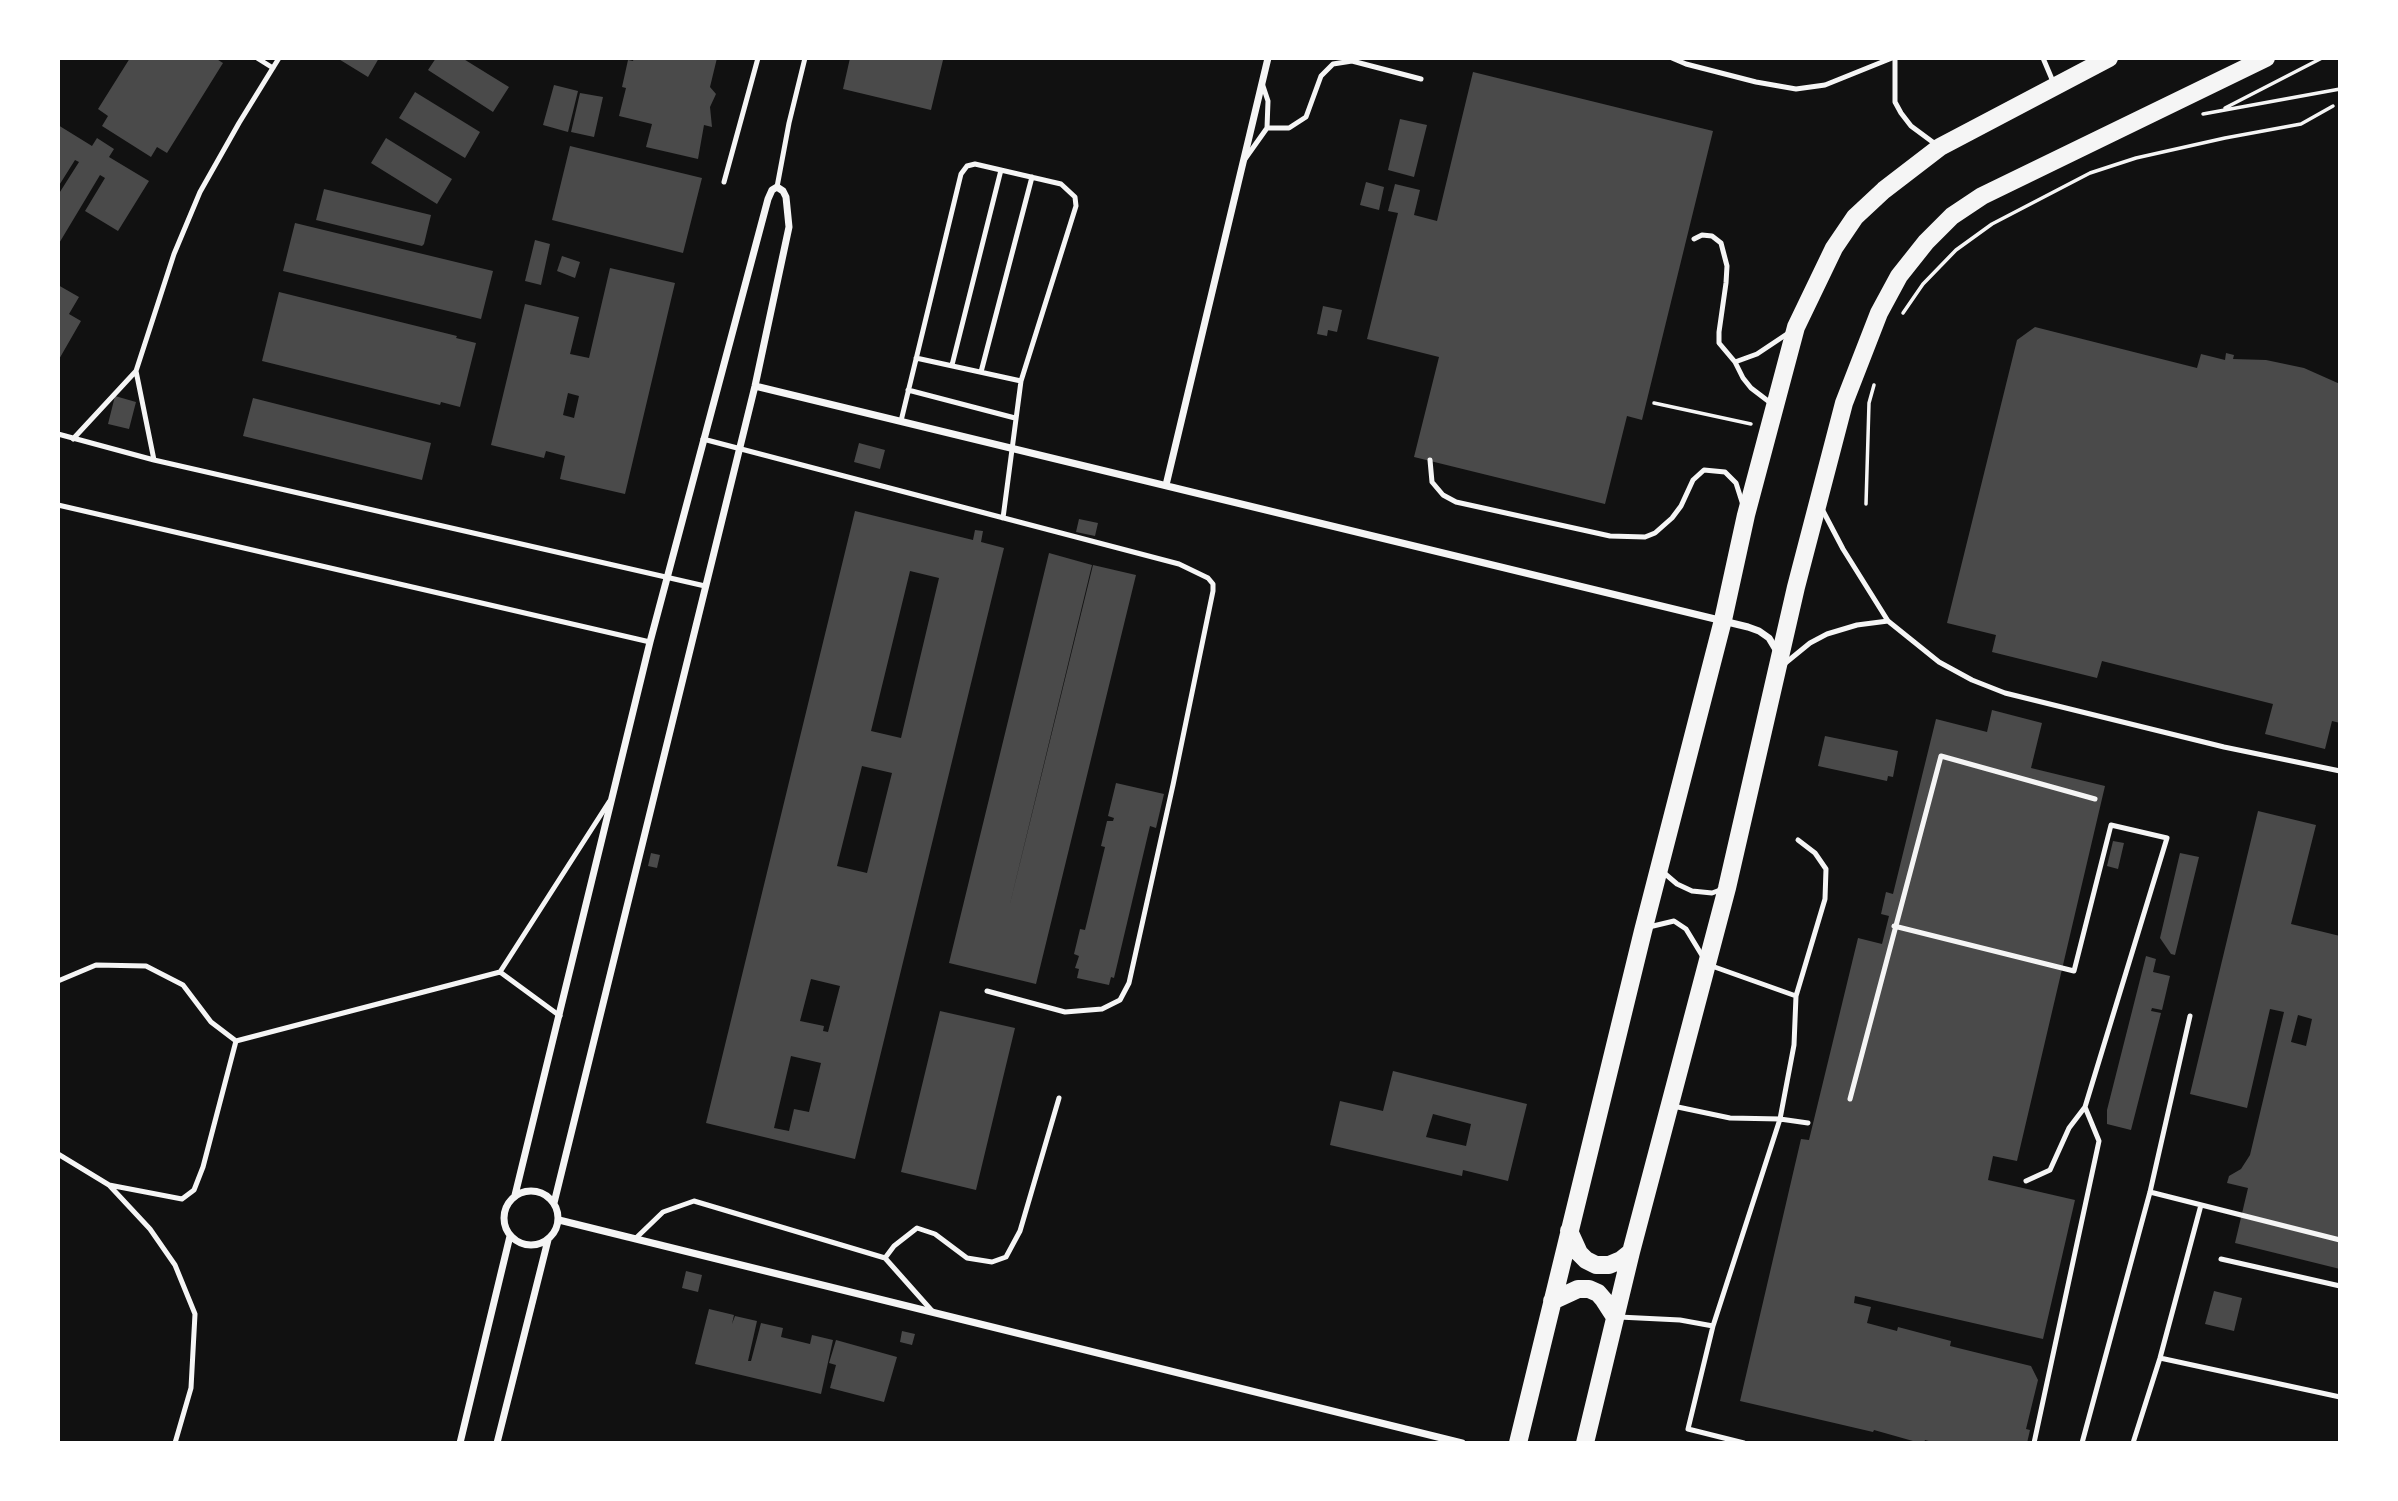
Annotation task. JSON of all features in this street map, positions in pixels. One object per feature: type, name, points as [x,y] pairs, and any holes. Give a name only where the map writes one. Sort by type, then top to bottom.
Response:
[{"type":"main road","points":[[1518,1443],[1659,866],[1723,620],[1746,515],[1796,327],[1834,248],[1855,217],[1884,190],[1940,147],[2109,58]]},
{"type":"main road","points":[[1585,1443],[1631,1252],[1727,888],[1777,664],[1844,402],[1879,313],[1899,276],[1926,242],[1952,216],[1982,196],[2235,66],[2266,58]]},
{"type":"main road","points":[[1569,1231],[1579,1253],[1596,1265],[1609,1265],[1631,1252]]},
{"type":"main road","points":[[1552,1301],[1570,1292],[1589,1289],[1598,1293],[1615,1317]]},
{"type":"street","points":[[1166,485],[1268,58]]},
{"type":"street","points":[[777,187],[786,197],[789,227],[755,386],[554,1203],[559,1220],[558,1227],[548,1240],[541,1244],[524,1245],[510,1236],[505,1227],[505,1210],[515,1195],[650,642],[703,439],[768,199],[772,190],[777,187]]},
{"type":"street","points":[[755,386],[1723,620],[1759,631],[1769,638],[1777,664]]},
{"type":"street","points":[[515,1195],[525,1192],[541,1193],[554,1203]]},
{"type":"street","points":[[559,1220],[1462,1443]]},
{"type":"street","points":[[460,1443],[510,1236]]},
{"type":"street","points":[[497,1443],[548,1240]]},
{"type":"lane","points":[[257,58],[273,68]]},
{"type":"lane","points":[[73,439],[136,371],[174,254],[200,192],[279,58]]},
{"type":"lane","points":[[724,182],[758,58]]},
{"type":"lane","points":[[777,187],[805,58]]},
{"type":"lane","points":[[1672,58],[1744,79],[1796,89],[1825,85],[1894,58],[1895,102],[1900,113],[1911,126],[1940,147]]},
{"type":"lane","points":[[2043,58],[2056,87]]},
{"type":"lane","points":[[1267,128],[1289,128],[1306,117],[1321,76],[1333,64],[1352,61],[1421,79]]},
{"type":"lane","points":[[1243,162],[1267,128],[1268,101],[1262,83]]},
{"type":"lane","points":[[901,421],[961,174],[967,166],[975,163],[1061,184],[1075,197],[1076,206],[1021,382],[1003,518]]},
{"type":"lane","points":[[952,365],[1001,170]]},
{"type":"lane","points":[[981,372],[1032,177]]},
{"type":"lane","points":[[1694,239],[1702,235],[1712,236],[1721,243],[1725,255],[1726,283],[1719,343],[1735,362],[1742,378],[1774,406]]},
{"type":"lane","points":[[1735,362],[1757,354],[1796,327]]},
{"type":"lane","points":[[916,358],[1021,382]]},
{"type":"lane","points":[[136,371],[154,460]]},
{"type":"lane","points":[[908,390],[1015,418]]},
{"type":"lane","points":[[58,434],[154,460],[705,586]]},
{"type":"lane","points":[[703,439],[1179,564],[1213,583],[1173,785],[1129,983],[1120,1000],[1102,1009],[1065,1012],[986,991]]},
{"type":"lane","points":[[1430,460],[1432,482],[1443,495],[1456,502],[1610,536],[1645,537],[1655,533],[1681,506],[1693,480],[1699,473],[1709,469],[1725,472],[1736,484],[1746,515]]},
{"type":"lane","points":[[1819,503],[1843,549],[1888,621],[1939,662],[1972,680],[2005,693],[2224,747],[2340,771]]},
{"type":"lane","points":[[58,505],[650,642]]},
{"type":"lane","points":[[1777,664],[1827,634],[1857,625],[1888,621]]},
{"type":"lane","points":[[1850,1099],[1941,756],[2095,799]]},
{"type":"lane","points":[[236,1041],[500,972],[611,799]]},
{"type":"lane","points":[[1894,926],[2074,971],[2111,825],[2167,838],[2085,1107],[2069,1128],[2050,1170],[2026,1181]]},
{"type":"lane","points":[[1744,1443],[1688,1429],[1713,1326],[1780,1119],[1794,1045],[1796,996],[1825,900],[1826,869],[1815,853],[1798,840]]},
{"type":"lane","points":[[1659,866],[1677,884],[1692,891],[1712,893],[1727,888]]},
{"type":"lane","points":[[1643,931],[1652,925],[1675,921],[1686,929],[1697,943],[1707,964],[1796,996]]},
{"type":"lane","points":[[58,981],[96,965],[146,966],[183,985],[211,1022],[236,1041]]},
{"type":"lane","points":[[500,972],[560,1016]]},
{"type":"lane","points":[[2082,1443],[2150,1192],[2190,1016]]},
{"type":"lane","points":[[109,1185],[182,1199],[194,1190],[203,1167],[236,1041]]},
{"type":"lane","points":[[886,1258],[894,1246],[917,1228],[935,1234],[967,1258],[992,1262],[1006,1257],[1020,1231],[1059,1098]]},
{"type":"lane","points":[[1670,1105],[1730,1118],[1780,1119],[1808,1123]]},
{"type":"lane","points":[[2034,1443],[2099,1141],[2085,1107]]},
{"type":"lane","points":[[58,1154],[109,1185],[150,1229],[175,1265],[195,1314],[191,1388],[175,1443]]},
{"type":"lane","points":[[2150,1192],[2340,1240]]},
{"type":"lane","points":[[635,1238],[663,1212],[694,1201],[886,1258],[933,1312]]},
{"type":"lane","points":[[2133,1443],[2160,1357],[2201,1205]]},
{"type":"lane","points":[[2221,1259],[2340,1286]]},
{"type":"lane","points":[[1615,1317],[1680,1320],[1713,1326]]},
{"type":"lane","points":[[2160,1357],[2340,1397]]},
{"type":"path","points":[[2223,109],[2322,58]]},
{"type":"path","points":[[2203,114],[2340,89]]},
{"type":"path","points":[[1901,316],[1923,284],[1955,250],[1992,224],[2090,173],[2136,158],[2301,124],[2333,106]]},
{"type":"path","points":[[1866,504],[1868,413],[1876,376]]},
{"type":"path","points":[[1654,403],[1768,428]]},
{"type":"building","points":[[130,58],[215,58],[223,63],[167,153],[157,147],[151,157],[102,126],[108,116],[98,109]]},
{"type":"building","points":[[337,58],[379,58],[368,77]]},
{"type":"building","points":[[436,58],[462,58],[509,87],[493,112],[428,70]]},
{"type":"building","points":[[634,58],[717,58],[710,87],[716,94],[710,107],[712,127],[704,125],[698,159],[646,147],[652,124],[619,116],[626,88],[622,87],[628,60],[633,61]]},
{"type":"building","points":[[850,58],[943,60],[931,110],[843,89]]},
{"type":"building","points":[[1473,72],[1713,131],[1642,420],[1627,416],[1605,504],[1414,457],[1439,357],[1367,339],[1398,213],[1388,211],[1395,184],[1420,190],[1414,215],[1437,221]]},
{"type":"building","points":[[554,85],[578,91],[568,132],[543,125]]},
{"type":"building","points":[[415,92],[480,132],[465,158],[399,118]]},
{"type":"building","points":[[580,93],[603,97],[594,137],[571,132]]},
{"type":"building","points":[[1400,119],[1427,125],[1414,177],[1388,170]]},
{"type":"building","points":[[58,125],[92,146],[97,138],[114,149],[109,157],[149,181],[118,231],[85,211],[105,178],[100,175],[58,245],[58,195],[79,162],[75,160],[58,187]]},
{"type":"building","points":[[386,138],[452,179],[437,204],[371,163]]},
{"type":"building","points":[[570,146],[702,178],[683,253],[552,220]]},
{"type":"building","points":[[1366,182],[1384,187],[1379,210],[1360,205]]},
{"type":"building","points":[[324,189],[431,215],[424,244],[422,246],[316,220]]},
{"type":"building","points":[[295,223],[493,271],[481,319],[283,271]]},
{"type":"building","points":[[535,240],[550,244],[541,285],[525,281]]},
{"type":"building","points":[[562,256],[580,262],[575,278],[557,271]]},
{"type":"building","points":[[610,268],[675,283],[625,494],[560,479],[565,456],[546,451],[544,458],[491,445],[525,304],[579,317],[570,354],[589,358]],"holes":[[[568,393],[579,396],[574,418],[563,415]]]},
{"type":"building","points":[[58,285],[79,297],[69,314],[81,321],[58,361]]},
{"type":"building","points":[[279,292],[476,343],[460,407],[441,402],[440,405],[262,361]]},
{"type":"building","points":[[1323,306],[1342,310],[1337,332],[1328,330],[1327,336],[1317,334]]},
{"type":"building","points":[[2035,327],[2197,368],[2201,354],[2225,360],[2226,353],[2234,355],[2233,359],[2266,360],[2304,368],[2340,384],[2340,723],[2332,721],[2325,749],[2265,734],[2273,704],[2102,661],[2097,678],[1992,652],[1996,635],[1947,623],[2017,340]]},
{"type":"building","points":[[115,396],[136,402],[129,429],[108,424]]},
{"type":"building","points":[[253,398],[431,443],[422,480],[243,436]]},
{"type":"building","points":[[859,443],[885,450],[880,469],[854,462]]},
{"type":"building","points":[[855,511],[973,540],[975,530],[983,531],[981,542],[1004,548],[855,1159],[706,1123]],"holes":[[[910,571],[939,578],[901,738],[871,731]],[[862,766],[892,773],[867,873],[837,866]],[[811,979],[840,986],[828,1032],[823,1031],[824,1026],[800,1021]],[[791,1056],[821,1063],[809,1112],[794,1109],[789,1131],[774,1128]]]},
{"type":"building","points":[[1079,519],[1098,523],[1095,536],[1076,532]]},
{"type":"building","points":[[1049,553],[1092,565],[1008,912],[1093,565],[1136,575],[1036,984],[949,963]]},
{"type":"building","points":[[1992,710],[2042,723],[2031,768],[2105,786],[2017,1161],[1993,1156],[1988,1180],[2075,1200],[2043,1339],[1855,1296],[1854,1303],[1871,1307],[1867,1323],[1897,1331],[1898,1327],[1951,1341],[1950,1346],[2031,1366],[2038,1380],[2026,1429],[2030,1430],[2027,1443],[1936,1443],[1925,1440],[1920,1443],[1874,1430],[1873,1432],[1740,1401],[1801,1139],[1809,1140],[1858,938],[1882,944],[1889,916],[1881,914],[1886,892],[1893,894],[1936,719],[1987,732]]},
{"type":"building","points":[[1825,736],[1898,751],[1893,777],[1888,776],[1887,781],[1818,766]]},
{"type":"building","points":[[1116,783],[1164,794],[1156,828],[1150,826],[1114,978],[1111,977],[1109,985],[1077,978],[1079,969],[1075,968],[1079,956],[1074,954],[1080,929],[1085,930],[1105,847],[1101,846],[1107,821],[1113,821],[1114,818],[1108,816]]},
{"type":"building","points":[[2258,811],[2316,825],[2291,924],[2340,936],[2340,1269],[2235,1243],[2248,1188],[2227,1183],[2229,1176],[2241,1169],[2250,1155],[2284,1012],[2270,1009],[2247,1108],[2190,1094]],"holes":[[[2298,1015],[2312,1019],[2306,1046],[2291,1042]]]},
{"type":"building","points":[[2113,841],[2124,843],[2118,869],[2107,866]]},
{"type":"building","points":[[651,853],[660,855],[657,868],[648,866]]},
{"type":"building","points":[[2180,853],[2199,857],[2175,955],[2171,954],[2160,938]]},
{"type":"building","points":[[2146,956],[2156,959],[2153,972],[2170,976],[2162,1010],[2152,1008],[2151,1011],[2161,1013],[2131,1130],[2107,1124],[2107,1110]]},
{"type":"building","points":[[940,1011],[1015,1028],[976,1190],[901,1172]]},
{"type":"building","points":[[1393,1071],[1527,1104],[1508,1181],[1463,1170],[1462,1176],[1330,1145],[1340,1101],[1383,1111]],"holes":[[[1433,1114],[1471,1124],[1466,1146],[1426,1137]]]},
{"type":"building","points":[[686,1271],[702,1275],[698,1292],[682,1288]]},
{"type":"building","points":[[2214,1291],[2242,1298],[2234,1331],[2205,1324]]},
{"type":"building","points":[[709,1309],[734,1315],[732,1324],[735,1316],[757,1321],[748,1361],[751,1361],[761,1323],[783,1328],[781,1337],[810,1344],[812,1335],[833,1340],[821,1394],[695,1364]]},
{"type":"building","points":[[902,1331],[915,1334],[912,1345],[900,1342]]},
{"type":"building","points":[[836,1340],[897,1357],[884,1402],[830,1388],[836,1365],[829,1363]]}]
